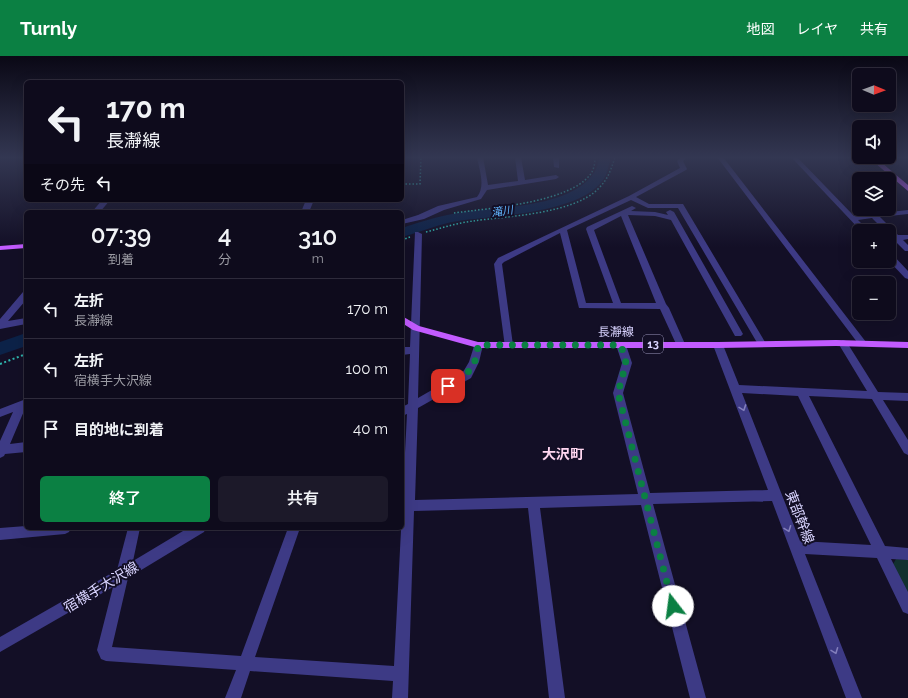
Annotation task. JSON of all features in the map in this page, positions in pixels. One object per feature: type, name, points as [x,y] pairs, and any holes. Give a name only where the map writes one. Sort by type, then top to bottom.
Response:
[{"type":"main road","points":[[0,248],[24,246]]},
{"type":"main road","name":"長瀞線","points":[[404,320],[416,328],[454,340],[478,345],[718,345],[843,343],[908,345]]},
{"type":"street","points":[[404,221],[421,217],[441,208],[479,198],[483,195],[485,188],[491,187]]},
{"type":"street","points":[[508,345],[498,264],[504,257],[650,187]]},
{"type":"street","points":[[743,187],[863,344]]},
{"type":"street","points":[[822,187],[858,224]]},
{"type":"street","points":[[631,197],[648,206],[680,206],[762,344]]},
{"type":"street","points":[[98,210],[104,202]]},
{"type":"street","points":[[618,306],[590,229],[632,208]]},
{"type":"street","points":[[896,213],[908,212]]},
{"type":"street","points":[[622,213],[672,215],[738,334]]},
{"type":"street","points":[[622,213],[680,344]]},
{"type":"street","points":[[852,218],[874,216],[882,224]]},
{"type":"street","points":[[563,229],[582,306],[662,306]]},
{"type":"street","points":[[400,698],[405,506],[413,405],[418,234]]},
{"type":"street","points":[[896,238],[908,237]]},
{"type":"street","points":[[896,238],[908,250]]},
{"type":"street","points":[[694,256],[709,256]]},
{"type":"street","points":[[896,263],[908,276]]},
{"type":"street","points":[[0,326],[24,296]]},
{"type":"street","points":[[729,319],[747,318]]},
{"type":"street","points":[[0,326],[24,321]]},
{"type":"street","points":[[843,343],[908,450]]},
{"type":"street","points":[[404,411],[467,375],[474,362],[478,345]]},
{"type":"street","points":[[621,345],[626,363],[618,393],[698,698]]},
{"type":"street","name":"東部幹線","points":[[718,345],[854,698]]},
{"type":"street","points":[[404,351],[415,350]]},
{"type":"street","points":[[736,389],[908,397]]},
{"type":"street","points":[[802,393],[908,607]]},
{"type":"street","points":[[0,413],[22,405]]},
{"type":"street","points":[[1,451],[22,405]]},
{"type":"street","points":[[1,451],[24,448]]},
{"type":"street","points":[[405,506],[776,495]]},
{"type":"street","points":[[533,502],[557,698]]},
{"type":"street","points":[[0,534],[43,530]]},
{"type":"street","points":[[133,530],[121,575],[104,650],[106,654],[401,674]]},
{"type":"street","name":"宿横手大沢線","points":[[0,645],[197,530]]},
{"type":"street","points":[[232,698],[293,530]]},
{"type":"street","points":[[795,547],[908,554]]},
{"type":"path","points":[[449,214],[535,202],[575,187]]},
{"type":"path","points":[[404,239],[418,234],[474,221],[528,215],[562,207],[589,195],[599,187]]},
{"type":"path","points":[[0,364],[24,355]]},
{"type":"green space","points":[[896,559],[908,560],[908,595],[892,566]]},
{"type":"waterway","name":"滝川","points":[[404,232],[448,219],[525,209],[548,204],[570,198],[588,187]]},
{"type":"waterway","name":"滝川","points":[[0,349],[24,340]]},
{"type":"district","name":"大沢町","points":[[563,454]]},
{"type":"route","points":[[448,386],[467,375],[474,362],[478,345],[621,345],[626,363],[618,393],[673,606]]}]
